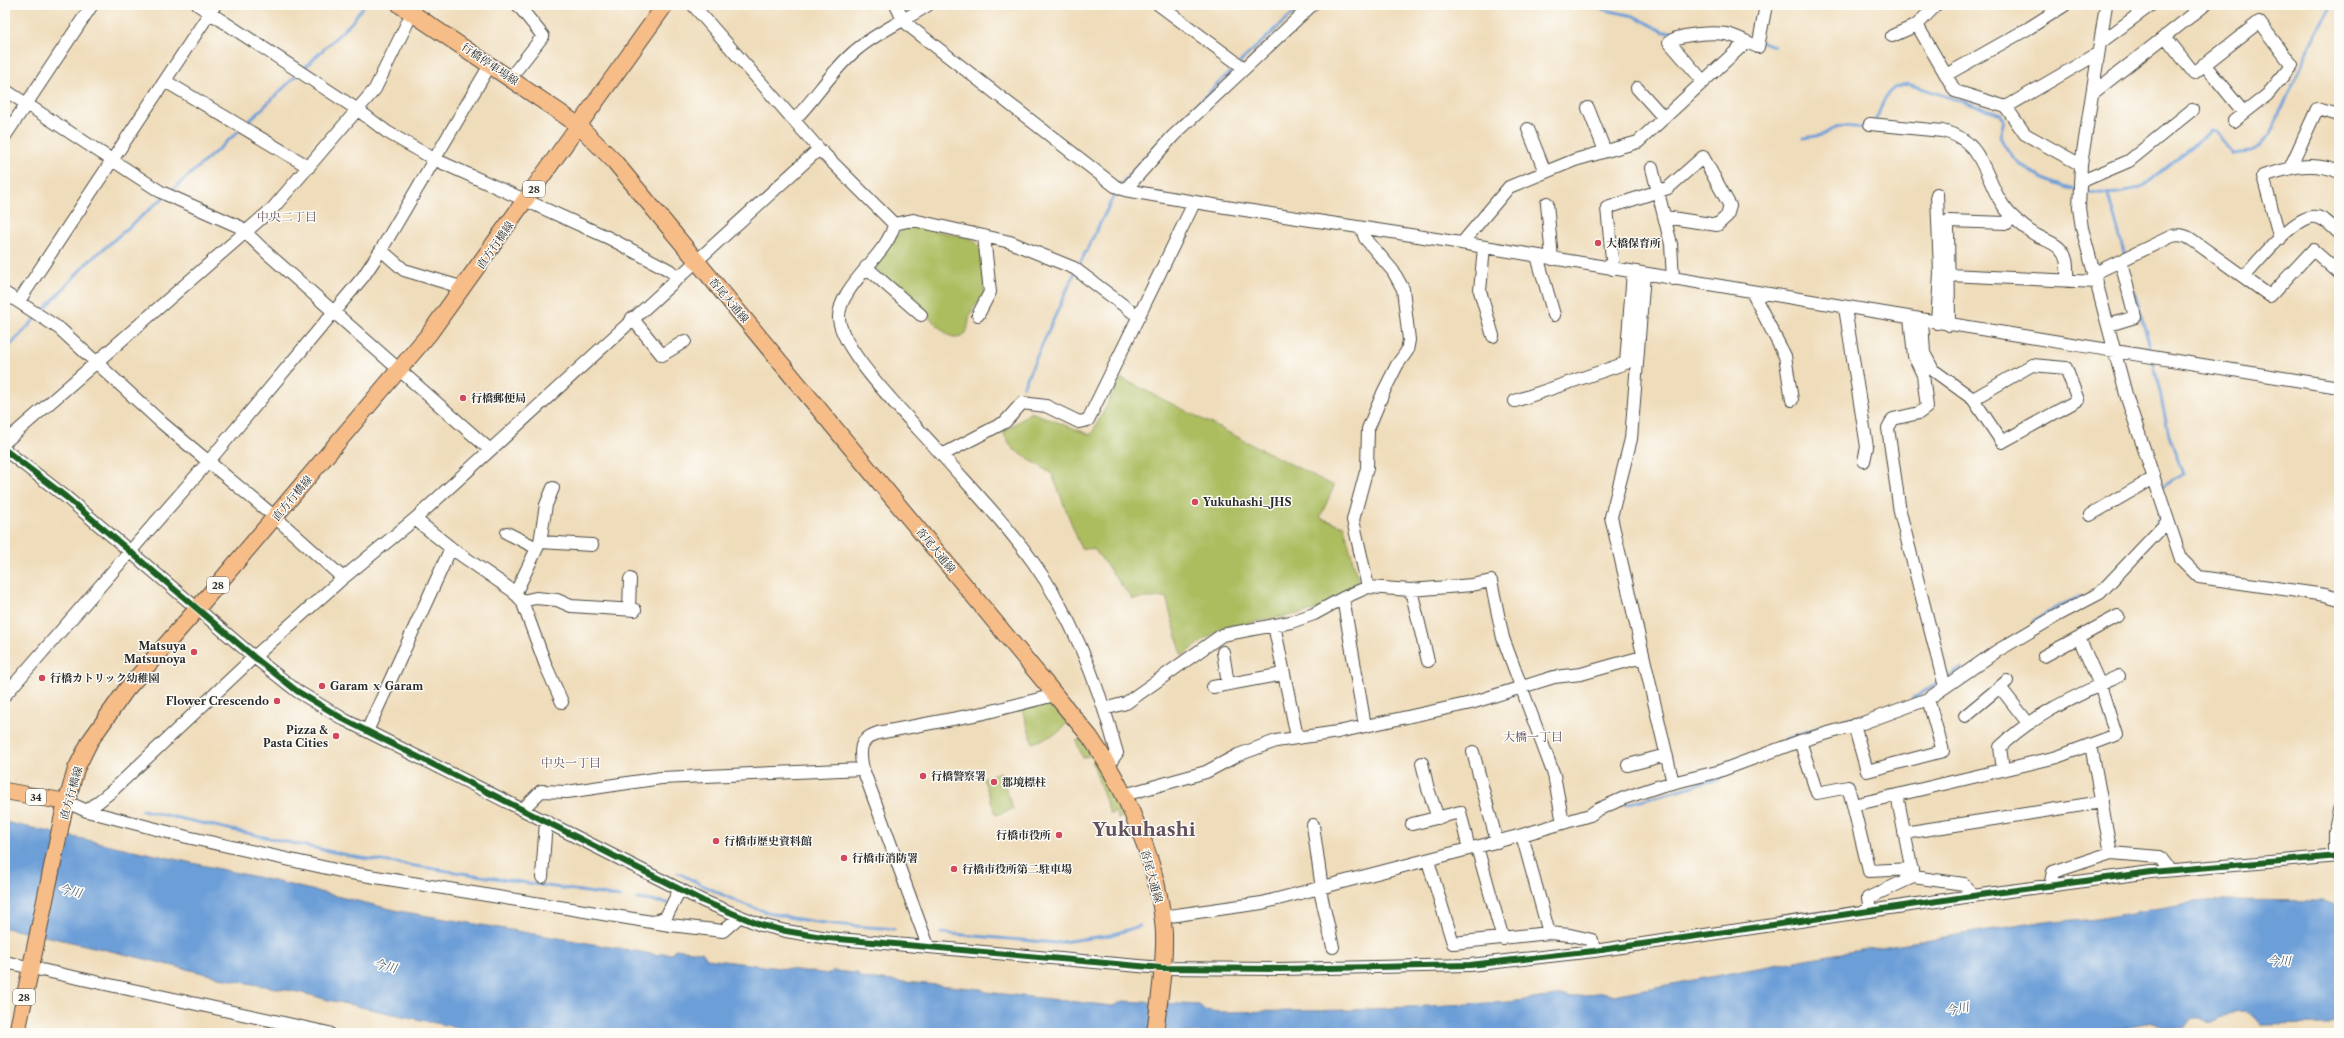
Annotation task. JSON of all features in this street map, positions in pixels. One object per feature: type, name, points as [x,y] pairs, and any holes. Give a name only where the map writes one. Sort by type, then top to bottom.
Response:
[{"type":"main road","name":"直方行橋線","points":[[17,1033],[65,809],[76,769],[90,741],[108,712],[400,370],[464,288],[578,125],[665,5]]},
{"type":"main road","name":"行橋停車場線","points":[[409,8],[578,125]]},
{"type":"main road","name":"沓尾大通線","points":[[578,125],[614,161],[1090,737],[1109,764],[1124,795],[1151,866],[1162,917],[1164,935],[1155,1033]]},
{"type":"main road","name":"34","points":[[5,791],[65,809]]},
{"type":"street","points":[[5,136],[92,5]]},
{"type":"street","points":[[198,5],[212,9],[358,110],[387,132],[434,159],[609,238],[668,270],[679,278]]},
{"type":"street","points":[[510,78],[543,36],[518,5]]},
{"type":"street","points":[[693,5],[819,149],[894,224]]},
{"type":"street","points":[[896,5],[903,20],[1115,186],[1125,190],[1194,203],[1462,243],[1845,308],[2339,387]]},
{"type":"street","points":[[794,120],[808,106],[835,70],[855,50],[873,37],[928,5]]},
{"type":"street","points":[[1159,5],[1244,68]]},
{"type":"street","points":[[1125,190],[1173,136],[1312,5]]},
{"type":"street","points":[[1704,82],[1669,42],[1674,38],[1708,33],[1727,34],[1758,47],[1766,5]]},
{"type":"street","points":[[1892,36],[1917,25],[1936,5]]},
{"type":"street","points":[[1946,75],[2029,28],[2065,5]]},
{"type":"street","points":[[2106,5],[2081,165],[2079,208],[2082,228],[2116,351],[2127,398],[2182,559],[2188,568],[2199,577],[2325,595],[2339,599]]},
{"type":"street","points":[[2006,107],[2098,49],[2151,5]]},
{"type":"street","points":[[2093,93],[2205,5]]},
{"type":"street","points":[[5,442],[97,364],[273,208],[375,89],[409,8]]},
{"type":"street","points":[[19,302],[212,9]]},
{"type":"street","points":[[2165,36],[2194,73],[2258,22],[2292,65],[2267,95],[2234,121]]},
{"type":"street","points":[[1917,25],[1955,91],[2006,107],[2025,134],[2081,165]]},
{"type":"street","points":[[1462,243],[1508,187],[1575,160],[1638,142],[1746,42]]},
{"type":"street","points":[[2204,64],[2244,113]]},
{"type":"street","points":[[5,695],[209,461],[336,312],[381,250],[490,65]]},
{"type":"street","points":[[165,81],[309,167]]},
{"type":"street","points":[[1637,88],[1664,118]]},
{"type":"street","points":[[5,90],[172,199],[240,227],[247,232],[267,253],[336,312],[489,449]]},
{"type":"street","points":[[1588,108],[1605,151]]},
{"type":"street","points":[[2290,168],[2317,109],[2339,115]]},
{"type":"street","points":[[2080,182],[2129,161],[2192,110]]},
{"type":"street","points":[[1870,124],[1942,131],[1961,138],[1975,149],[1999,200],[2010,214],[2025,227],[2060,249],[2066,258],[2067,281]]},
{"type":"street","points":[[1528,129],[1545,172]]},
{"type":"street","points":[[87,811],[113,790],[254,657],[343,578],[415,519],[632,318],[679,278],[819,149]]},
{"type":"street","points":[[1613,269],[1607,208],[1659,193],[1668,188],[1703,157],[1730,206],[1727,216],[1717,225],[1665,217]]},
{"type":"street","points":[[2280,239],[2263,176],[2290,168],[2308,165],[2320,166],[2339,172]]},
{"type":"street","points":[[1652,168],[1671,244],[1673,279]]},
{"type":"street","points":[[1937,194],[1940,273],[1937,323]]},
{"type":"street","points":[[942,455],[1005,422],[1022,403],[1046,406],[1079,422],[1088,420],[1194,203]]},
{"type":"street","points":[[1547,203],[1552,259]]},
{"type":"street","points":[[1949,325],[1948,221],[2007,223],[2010,214]]},
{"type":"street","points":[[2244,277],[2296,223],[2308,216],[2323,219],[2339,233]]},
{"type":"street","points":[[894,224],[913,220],[1010,242],[1074,268],[1139,317]]},
{"type":"street","points":[[894,224],[893,232],[866,267],[841,306],[839,318],[842,331],[874,379],[1012,534],[1046,582],[1082,649],[1104,709],[1117,753],[1109,764]]},
{"type":"street","points":[[1362,229],[1365,238],[1393,271],[1403,289],[1409,340],[1407,350],[1397,365],[1383,393],[1368,429],[1367,468],[1353,520],[1368,587]]},
{"type":"street","points":[[1949,275],[2067,281],[2096,278],[2120,262],[2172,236],[2180,234],[2195,242],[2270,296],[2313,250],[2339,272]]},
{"type":"street","points":[[978,315],[990,292],[984,236]]},
{"type":"street","points":[[1484,247],[1480,291],[1493,336]]},
{"type":"street","points":[[381,250],[404,270],[464,288]]},
{"type":"street","points":[[1537,256],[1554,315]]},
{"type":"street","points":[[2109,325],[2135,317],[2120,262]]},
{"type":"street","points":[[866,267],[922,315]]},
{"type":"street","points":[[1515,401],[1626,364],[1639,273]]},
{"type":"street","points":[[1639,273],[1631,439],[1611,517],[1642,657],[1673,783]]},
{"type":"street","points":[[1752,292],[1785,356],[1792,400]]},
{"type":"street","points":[[5,293],[60,329],[162,423],[275,517],[343,578]]},
{"type":"street","points":[[1845,308],[1867,447],[1864,461]]},
{"type":"street","points":[[632,318],[662,355],[684,341]]},
{"type":"street","points":[[1916,319],[1924,353],[1933,370],[1973,400],[2002,442],[2078,400],[2066,368],[2032,365],[1973,400]]},
{"type":"street","points":[[1916,319],[1914,356],[1923,376],[1927,407],[1919,413],[1893,419],[1888,428],[1900,512],[1945,687]]},
{"type":"street","points":[[5,450],[66,497],[254,657],[297,691],[367,731],[680,889],[739,917],[786,932],[828,938],[1161,968],[1280,969],[1470,965],[1594,952],[1972,896],[2170,870],[2337,856],[2334,832],[2339,810]]},
{"type":"street","points":[[2090,515],[2154,478]]},
{"type":"street","points":[[518,597],[538,545],[546,506],[553,488]]},
{"type":"street","points":[[415,519],[451,548],[518,597],[562,702]]},
{"type":"street","points":[[1162,917],[1254,905],[1428,861],[1522,835],[1590,815],[1597,810],[1624,798],[1673,783],[1717,772],[1800,741],[1854,725],[1928,699],[2004,647],[2100,593],[2168,521]]},
{"type":"street","points":[[507,533],[538,545],[592,545]]},
{"type":"street","points":[[367,731],[451,548]]},
{"type":"street","points":[[518,597],[557,600],[571,606],[632,610],[630,579]]},
{"type":"street","points":[[1104,709],[1126,703],[1222,636],[1274,625],[1314,614],[1343,598],[1368,587],[1411,590],[1472,585],[1491,581],[1503,638],[1554,775],[1563,823]]},
{"type":"street","points":[[1411,590],[1428,661]]},
{"type":"street","points":[[1343,598],[1364,726]]},
{"type":"street","points":[[2044,656],[2118,616]]},
{"type":"street","points":[[1274,625],[1297,737]]},
{"type":"street","points":[[1853,804],[2057,757],[2116,736],[2100,685],[2079,638]]},
{"type":"street","points":[[1223,652],[1228,684]]},
{"type":"street","points":[[1124,795],[1206,772],[1260,745],[1297,737],[1364,726],[1471,703],[1521,686],[1554,677],[1610,667],[1642,657]]},
{"type":"street","points":[[1213,687],[1283,674]]},
{"type":"street","points":[[2003,770],[2000,747],[2028,723],[2046,710],[2119,676]]},
{"type":"street","points":[[1964,716],[2004,684],[2028,723]]},
{"type":"street","points":[[928,946],[864,769],[861,757],[862,743],[869,736],[984,713],[1055,695]]},
{"type":"street","points":[[1854,725],[1867,771],[1943,751],[1928,699]]},
{"type":"street","points":[[1800,741],[1817,793],[1848,786],[1869,871],[1913,873],[1964,884],[1972,896]]},
{"type":"street","points":[[2091,745],[2111,853]]},
{"type":"street","points":[[1473,752],[1497,842]]},
{"type":"street","points":[[1628,765],[1666,755]]},
{"type":"street","points":[[1422,763],[1428,789],[1438,818]]},
{"type":"street","points":[[523,809],[541,791],[568,792],[661,778],[864,769]]},
{"type":"street","points":[[1897,795],[1913,873]]},
{"type":"street","points":[[1904,833],[2102,802]]},
{"type":"street","points":[[65,809],[87,811],[187,837],[345,872],[654,922],[723,931],[739,917]]},
{"type":"street","points":[[1412,824],[1460,812],[1503,939]]},
{"type":"street","points":[[542,877],[546,821]]},
{"type":"street","points":[[1313,825],[1322,895],[1333,948]]},
{"type":"street","points":[[1522,835],[1549,933]]},
{"type":"street","points":[[2050,886],[2053,872],[2111,853],[2160,857],[2170,870]]},
{"type":"street","points":[[1428,861],[1453,943],[1503,939],[1549,933],[1587,937],[1592,940],[1594,952]]},
{"type":"street","points":[[1870,911],[1868,898],[1913,873]]},
{"type":"street","points":[[654,922],[666,917],[680,889]]},
{"type":"street","points":[[6,963],[32,964],[273,1028],[329,1033]]},
{"type":"street","points":[[273,1028],[281,1033]]},
{"type":"green space","points":[[906,225],[970,238],[976,242],[980,248],[984,271],[984,295],[972,310],[965,335],[956,337],[948,335],[880,273],[874,265]]},
{"type":"green space","name":"Yukuhashi_JHS","points":[[1121,378],[1334,486],[1320,518],[1344,526],[1358,581],[1314,611],[1221,628],[1182,656],[1166,597],[1132,599],[1094,549],[1081,548],[1052,474],[1013,449],[1003,433],[1031,412],[1091,435]]},
{"type":"green space","points":[[1049,701],[1067,723],[1058,733],[1033,743],[1022,710]]},
{"type":"green space","points":[[1080,739],[1092,755],[1083,758],[1076,741]]},
{"type":"green space","points":[[1095,760],[1113,795],[1122,817],[1118,819],[1116,812],[1110,814],[1092,761]]},
{"type":"green space","points":[[1000,772],[1013,809],[996,815],[983,778]]},
{"type":"water","name":"今川","points":[[5,822],[261,878],[399,911],[658,955],[662,953],[672,954],[675,949],[702,952],[707,959],[829,974],[832,971],[857,973],[861,978],[981,989],[986,992],[1113,1006],[1123,1001],[1199,1005],[1205,1010],[1219,1012],[1351,1010],[1508,1002],[1564,995],[1576,997],[1594,993],[1607,993],[1613,995],[1817,957],[2052,920],[2061,922],[2097,919],[2195,902],[2221,900],[2324,901],[2339,906],[2339,1020],[2328,1024],[2262,1025],[2251,1014],[2241,1011],[2210,1023],[2200,1018],[2192,1018],[2185,1027],[2165,1028],[2154,1022],[2089,1033],[482,1033],[229,979],[5,928]]},
{"type":"waterway","points":[[302,70],[352,22],[364,5]]},
{"type":"waterway","points":[[1240,62],[1302,5]]},
{"type":"waterway","points":[[1582,5],[1634,16],[1664,32],[1679,32]]},
{"type":"waterway","points":[[2083,191],[2115,193],[2130,191],[2145,185],[2212,130],[2216,131],[2232,154],[2251,152],[2257,149],[2270,134],[2318,30],[2332,5]]},
{"type":"waterway","points":[[1762,42],[1774,46]]},
{"type":"waterway","points":[[1183,118],[1236,66]]},
{"type":"waterway","points":[[244,126],[298,74]]},
{"type":"waterway","points":[[1875,121],[1889,93],[1893,89],[1908,84],[2001,114],[2004,120],[2000,136],[2006,147],[2022,165],[2043,179],[2054,184],[2078,190]]},
{"type":"waterway","points":[[1804,138],[1822,135],[1838,126],[1869,128]]},
{"type":"waterway","points":[[170,192],[240,130]]},
{"type":"waterway","points":[[1120,185],[1166,135]]},
{"type":"waterway","points":[[1078,267],[1117,190]]},
{"type":"waterway","points":[[2108,195],[2125,256]]},
{"type":"waterway","points":[[42,312],[86,264],[164,197]]},
{"type":"waterway","points":[[1023,387],[1075,272]]},
{"type":"waterway","points":[[2134,290],[2152,354]]},
{"type":"waterway","points":[[5,351],[36,318]]},
{"type":"waterway","points":[[2153,360],[2169,435],[2183,474],[2161,487]]},
{"type":"waterway","points":[[2156,526],[2161,513]]},
{"type":"waterway","points":[[2034,622],[2059,606],[2081,596]]},
{"type":"waterway","points":[[1946,678],[1962,668]]},
{"type":"waterway","points":[[1912,699],[1940,682]]},
{"type":"waterway","points":[[1785,740],[1819,727],[1881,710]]},
{"type":"waterway","points":[[1626,804],[1719,779],[1723,775]]},
{"type":"waterway","points":[[142,810],[356,857],[620,897]]},
{"type":"waterway","points":[[678,873],[727,897],[766,912],[822,923],[894,929]]},
{"type":"waterway","points":[[637,899],[668,903]]},
{"type":"waterway","points":[[941,933],[1055,943],[1111,935],[1140,926]]},
{"type":"cycle path","points":[[5,450],[66,497],[254,657],[297,691],[345,720],[703,901],[761,925],[786,931],[828,938],[1161,968],[1280,969],[1470,965],[1594,951],[1965,897],[2151,872],[2339,856]]},
{"type":"place","name":"大橋保育所","points":[[1598,243]]},
{"type":"place","name":"行橋郵便局","points":[[463,398]]},
{"type":"place","name":"Yukuhashi_JHS","points":[[1195,502]]},
{"type":"place","name":"Matsuya Matsunoya","points":[[194,652]]},
{"type":"place","name":"行橋カトリック幼稚園","points":[[42,678]]},
{"type":"place","name":"Garam ｘ Garam","points":[[322,686]]},
{"type":"place","name":"Flower Crescendo","points":[[277,701]]},
{"type":"place","name":"Pizza & Pasta Cities","points":[[336,736]]},
{"type":"place","name":"行橋警察署","points":[[923,776]]},
{"type":"place","name":"郡境標柱","points":[[994,782]]},
{"type":"place","name":"行橋市役所","points":[[1059,835]]},
{"type":"place","name":"行橋市歴史資料館","points":[[716,841]]},
{"type":"place","name":"行橋市消防署","points":[[844,858]]},
{"type":"place","name":"行橋市役所第二駐車場","points":[[954,869]]},
{"type":"district","name":"中央二丁目","points":[[287,217]]},
{"type":"district","name":"大橋一丁目","points":[[1533,737]]},
{"type":"district","name":"中央一丁目","points":[[571,763]]},
{"type":"district","name":"Yukuhashi","points":[[1144,829]]}]
